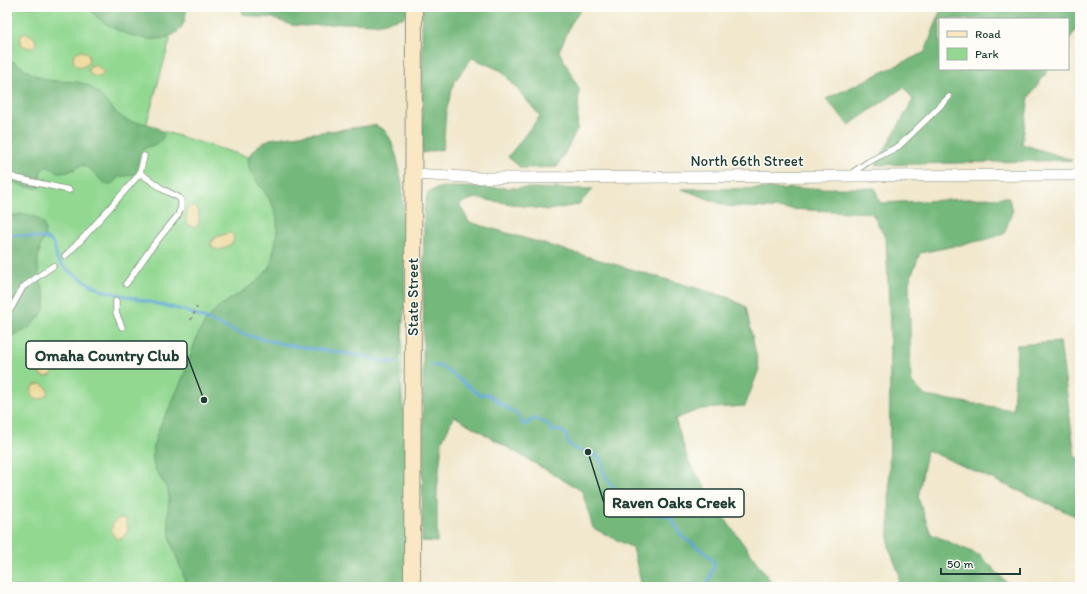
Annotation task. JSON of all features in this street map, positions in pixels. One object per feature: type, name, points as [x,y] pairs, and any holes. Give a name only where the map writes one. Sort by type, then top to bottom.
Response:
[{"type":"street","name":"State Street","points":[[412,587],[414,7]]},
{"type":"street","name":"North 66th Street","points":[[414,174],[481,178],[1080,175]]},
{"type":"lane","points":[[847,176],[868,162],[899,146],[949,97]]},
{"type":"lane","points":[[65,256],[84,237],[140,173],[144,156]]},
{"type":"lane","points":[[126,284],[152,247],[178,215],[181,207],[181,200],[178,197],[164,190],[140,173]]},
{"type":"lane","points":[[7,174],[16,178],[69,190]]},
{"type":"lane","points":[[7,313],[23,287],[53,266]]},
{"type":"lane","points":[[116,301],[116,313],[122,327]]},
{"type":"path","points":[[191,320],[197,307]]},
{"type":"green space","points":[[7,7],[159,7],[170,40],[146,126],[268,163],[403,212],[401,587],[7,587]]},
{"type":"green space","points":[[89,7],[186,7],[183,24],[174,34],[161,39],[145,38],[128,34],[112,27],[98,18]]},
{"type":"green space","points":[[241,7],[409,7],[407,15],[402,18],[377,24],[347,23],[304,26],[291,25],[273,18],[256,17],[243,14]]},
{"type":"green space","points":[[422,7],[583,7],[572,22],[559,51],[579,89],[577,130],[557,167],[521,168],[508,157],[540,116],[502,71],[472,58],[454,82],[446,112],[443,149],[422,153]]},
{"type":"green space","points":[[942,7],[991,7],[995,10],[1002,7],[1080,7],[1080,24],[1069,40],[1069,18],[939,18],[939,70],[1048,70],[1029,97],[1022,144],[1072,160],[876,165],[913,100],[904,87],[849,125],[826,99],[925,52]]},
{"type":"green space","points":[[7,59],[44,79],[78,82],[89,86],[94,89],[123,118],[128,121],[149,124],[159,129],[164,134],[157,144],[146,148],[140,153],[137,170],[134,174],[118,177],[114,182],[108,185],[86,166],[82,165],[73,170],[62,173],[49,167],[43,168],[40,173],[40,186],[38,188],[25,187],[17,184],[7,177]]},
{"type":"green space","points":[[375,125],[384,130],[390,138],[397,158],[402,184],[405,300],[399,359],[399,378],[405,422],[407,587],[186,587],[170,536],[168,491],[154,466],[154,443],[158,430],[184,375],[201,328],[218,308],[256,282],[271,265],[277,236],[277,217],[273,206],[250,170],[248,162],[250,155],[257,147],[270,139]]},
{"type":"green space","points":[[442,187],[593,189],[578,205],[548,210],[475,198],[459,204],[469,222],[727,297],[746,307],[759,369],[745,406],[701,409],[675,419],[688,460],[722,515],[775,587],[642,587],[633,548],[593,528],[582,491],[454,416],[442,441],[437,492],[437,542],[422,541],[424,209],[428,192]]},
{"type":"green space","points":[[875,188],[880,203],[1008,197],[1013,210],[1004,234],[984,240],[920,253],[909,282],[911,381],[925,396],[1013,410],[1017,345],[1060,342],[1075,457],[1080,459],[1080,518],[927,450],[918,498],[931,534],[981,556],[1011,587],[898,587],[899,573],[889,548],[890,328],[886,239],[872,213],[727,206],[682,189]]},
{"type":"green space","points":[[21,214],[38,218],[43,223],[45,229],[45,234],[40,247],[38,265],[45,296],[45,303],[40,317],[32,325],[21,333],[7,335],[7,217]]},
{"type":"sand","points":[[25,33],[31,35],[35,39],[36,44],[33,48],[28,48],[20,44],[21,35]]},
{"type":"sand","points":[[78,51],[84,51],[89,56],[87,65],[84,67],[78,67],[73,62],[73,56]]},
{"type":"sand","points":[[95,64],[104,72],[100,77],[95,77],[88,72],[89,67]]},
{"type":"sand","points":[[191,206],[195,206],[199,211],[199,224],[195,227],[188,225],[186,221],[187,211]]},
{"type":"sand","points":[[231,233],[234,237],[233,243],[220,250],[213,248],[211,243],[214,238]]},
{"type":"sand","points":[[48,361],[52,364],[55,370],[52,375],[45,377],[40,375],[38,370],[43,363]]},
{"type":"sand","points":[[41,384],[47,388],[47,395],[41,399],[34,399],[31,395],[32,387]]},
{"type":"sand","points":[[122,518],[126,520],[128,530],[123,538],[118,539],[112,534],[112,526],[117,519]]},
{"type":"waterway","points":[[7,234],[44,238],[51,241],[54,245],[57,259],[66,269],[101,290],[186,311],[240,333],[262,339],[288,345],[363,356],[379,361],[398,363]]},
{"type":"waterway","points":[[431,365],[443,367],[480,395],[488,394],[511,411],[517,413],[523,424],[528,424],[531,420],[536,419],[549,425],[552,431],[559,430],[566,434],[568,443],[575,449],[588,452],[599,457],[602,463],[603,473],[617,492],[648,512],[670,516],[682,536],[709,556],[715,564],[707,587]]},
{"type":"place","name":"Omaha Country Club","points":[[204,400]]},
{"type":"place","name":"Raven Oaks Creek","points":[[588,452]]}]
